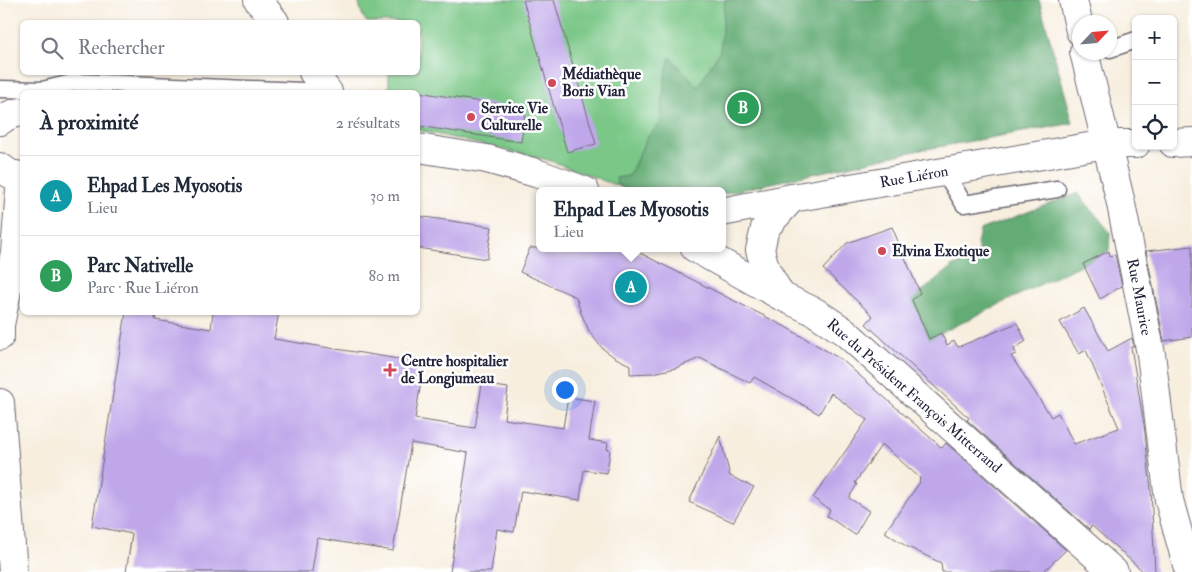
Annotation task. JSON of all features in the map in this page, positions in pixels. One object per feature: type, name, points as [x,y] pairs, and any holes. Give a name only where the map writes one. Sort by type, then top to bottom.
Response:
[{"type":"main road","points":[[258,0],[273,20]]},
{"type":"main road","points":[[1073,0],[1076,15]]},
{"type":"main road","name":"Rue Maurice","points":[[1096,60],[1106,144],[1120,199],[1151,354],[1169,500],[1190,572]]},
{"type":"main road","points":[[0,121],[20,112]]},
{"type":"main road","points":[[1177,143],[1192,142]]},
{"type":"main road","name":"Rue Liéron","points":[[726,211],[944,171],[1106,144],[1132,144]]},
{"type":"main road","points":[[420,148],[487,159],[536,173],[573,187]]},
{"type":"main road","points":[[0,336],[0,325],[14,252],[14,173]]},
{"type":"main road","points":[[781,296],[766,270],[760,250],[765,228],[792,198]]},
{"type":"main road","name":"Rue du Président François Mitterrand","points":[[702,252],[781,296],[815,312],[845,332],[1114,572]]},
{"type":"main road","points":[[0,403],[13,572]]},
{"type":"main road","points":[[1175,572],[1182,544]]},
{"type":"lane","points":[[1117,46],[1132,41]]},
{"type":"lane","points":[[46,90],[76,82],[323,86]]},
{"type":"lane","points":[[0,89],[21,90]]},
{"type":"lane","points":[[944,171],[964,204],[1056,189]]},
{"type":"green space","points":[[358,0],[1039,0],[1073,123],[920,150],[726,193],[726,187],[620,187],[548,160],[420,130],[420,90],[389,90],[389,75],[420,75],[420,20],[365,20]]},
{"type":"green space","points":[[725,0],[1039,0],[1073,123],[920,150],[726,193],[726,187],[622,187],[617,185],[616,178],[629,176],[647,137],[660,124],[665,77],[670,57],[698,87],[720,50]]},
{"type":"green space","points":[[1078,193],[1110,232],[1109,251],[941,333],[927,344],[910,296],[925,289],[951,267],[966,261],[979,251],[977,244],[980,230]]},
{"type":"building","points":[[523,0],[554,0],[596,144],[567,152]]},
{"type":"building","name":"Service Vie Culturelle","points":[[420,92],[526,109],[521,142],[420,126]]},
{"type":"building","points":[[420,216],[492,227],[487,259],[420,248]]},
{"type":"building","points":[[892,227],[920,293],[912,300],[929,339],[941,333],[947,345],[954,341],[958,347],[1017,323],[1026,341],[1014,349],[1016,354],[1011,356],[1051,417],[1058,413],[1074,444],[1119,428],[1086,350],[1079,354],[1060,322],[1084,308],[1108,351],[1132,338],[1134,346],[1131,347],[1144,425],[1151,490],[1155,572],[1144,572],[1092,526],[1089,529],[967,420],[969,418],[866,324],[873,316],[823,269],[847,243]]},
{"type":"building","points":[[1192,246],[1192,337],[1164,341],[1146,251]]},
{"type":"building","points":[[530,248],[536,248],[536,252],[638,252],[784,326],[842,360],[942,448],[946,443],[1066,550],[1043,572],[942,572],[941,563],[906,546],[885,532],[920,482],[920,478],[882,444],[855,483],[857,484],[849,498],[869,511],[855,535],[827,516],[830,510],[813,498],[867,420],[831,393],[819,414],[754,377],[750,383],[700,358],[676,368],[653,373],[630,374],[630,365],[602,348],[590,333],[576,297],[520,272]]},
{"type":"building","points":[[1109,251],[1110,256],[1115,255],[1122,286],[1100,299],[1083,264]]},
{"type":"building","points":[[126,315],[156,315],[155,320],[211,329],[213,315],[278,315],[274,339],[424,363],[415,419],[475,428],[482,384],[508,388],[504,419],[563,428],[568,397],[595,401],[589,440],[608,443],[607,449],[610,450],[607,473],[584,470],[580,500],[521,491],[514,532],[497,529],[491,572],[450,572],[468,453],[411,443],[393,551],[317,538],[312,572],[126,572],[132,534],[92,526]]},
{"type":"building","points":[[720,436],[730,476],[754,487],[733,522],[689,502]]},
{"type":"place","name":"Médiathèque Boris Vian","points":[[552,83]]},
{"type":"place","name":"Parc Nativelle","points":[[743,108]]},
{"type":"place","name":"Service Vie Culturelle","points":[[471,117]]},
{"type":"place","name":"Elvina Exotique","points":[[882,251]]},
{"type":"place","name":"Ehpad Les Myosotis","points":[[631,287]]},
{"type":"place","name":"Centre hospitalier de Longjumeau","points":[[390,370]]}]
